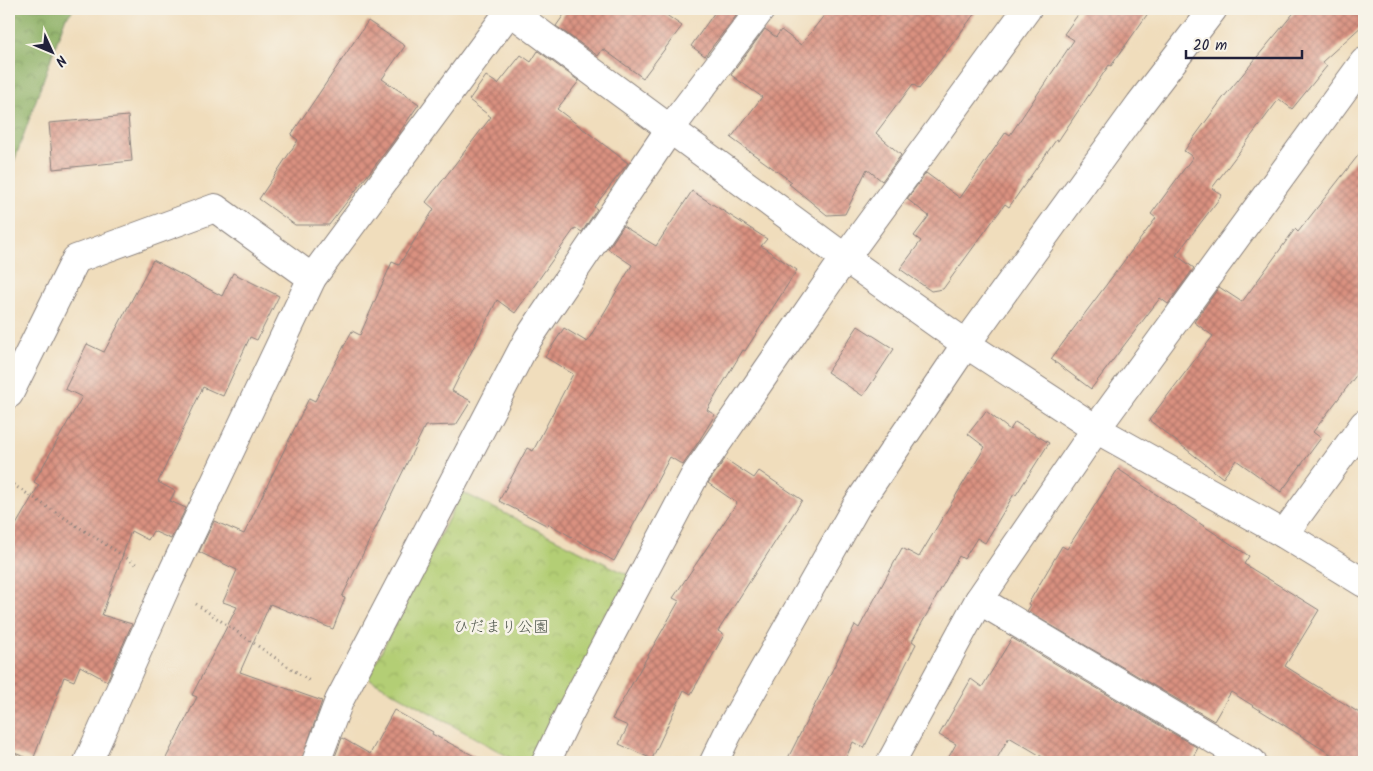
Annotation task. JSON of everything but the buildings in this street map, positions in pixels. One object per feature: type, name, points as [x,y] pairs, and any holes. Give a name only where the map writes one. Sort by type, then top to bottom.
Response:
[{"type":"street","points":[[316,762],[339,701],[528,339],[670,129],[761,9]]},
{"type":"street","points":[[546,762],[569,714],[696,475],[845,258],[1027,9]]},
{"type":"street","points":[[714,762],[728,733],[857,505],[966,344],[1140,104],[1213,9]]},
{"type":"street","points":[[88,762],[167,584],[312,278],[510,10],[845,258],[966,344],[1096,429],[1284,534],[1364,583]]},
{"type":"street","points":[[891,762],[978,600],[1096,429],[1364,62]]},
{"type":"street","points":[[9,394],[76,259],[215,208],[312,278]]},
{"type":"street","points":[[1284,534],[1364,424]]},
{"type":"street","points":[[978,600],[1252,762]]},
{"type":"path","points":[[9,482],[167,584],[339,701]]},
{"type":"green space","points":[[9,9],[74,9],[65,19],[9,176]]},
{"type":"green space","name":"ひだまり公園","points":[[462,492],[634,578],[540,762],[518,762],[368,678]]}]
